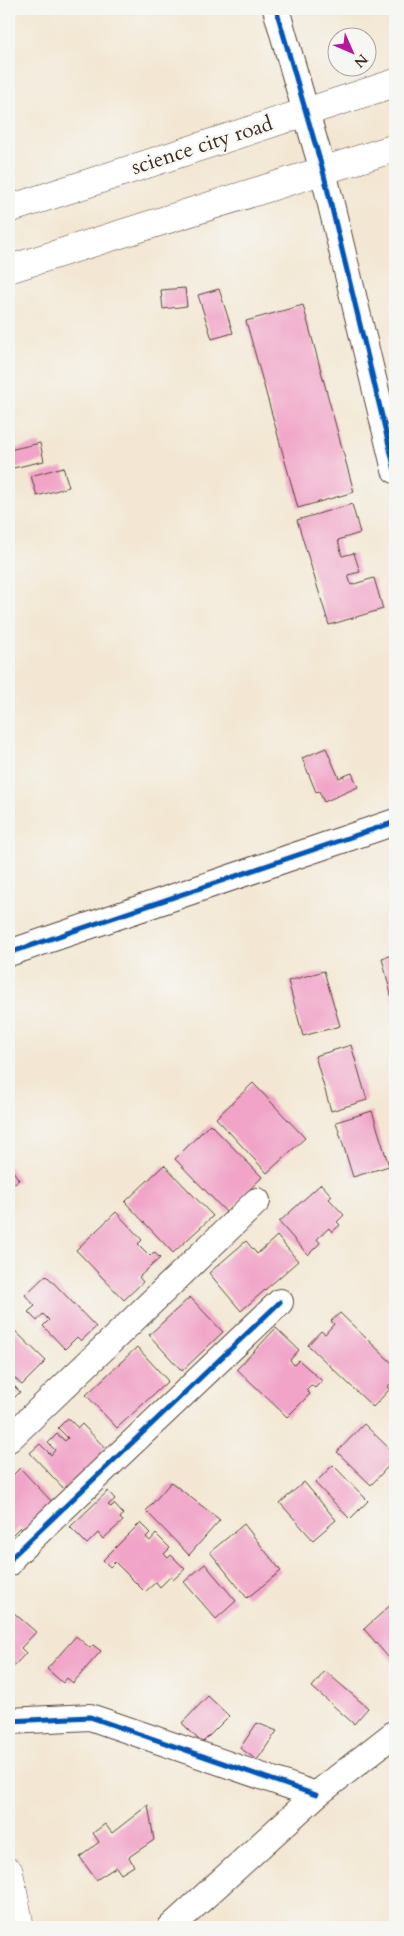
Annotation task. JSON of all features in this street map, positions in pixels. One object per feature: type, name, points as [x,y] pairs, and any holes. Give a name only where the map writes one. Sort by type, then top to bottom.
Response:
[{"type":"main road","name":"science city road","points":[[9,209],[395,83]]},
{"type":"main road","points":[[9,269],[395,148]]},
{"type":"main road","points":[[9,1872],[20,1927]]},
{"type":"street","points":[[276,9],[323,171],[395,470]]},
{"type":"street","points":[[9,953],[395,822]]},
{"type":"street","points":[[9,1439],[257,1201]]},
{"type":"street","points":[[9,1563],[13,1556],[280,1302]]},
{"type":"street","points":[[9,1721],[90,1717],[316,1795]]},
{"type":"street","points":[[171,1927],[316,1795],[395,1733]]},
{"type":"building","points":[[185,288],[187,306],[163,309],[161,290]]},
{"type":"building","points":[[219,289],[233,333],[212,339],[198,295]]},
{"type":"building","points":[[303,305],[354,492],[298,508],[246,321]]},
{"type":"building","points":[[40,443],[44,461],[9,469],[9,450]]},
{"type":"building","points":[[63,467],[69,487],[37,496],[31,476]]},
{"type":"building","points":[[352,504],[360,533],[338,540],[342,556],[354,553],[360,572],[348,575],[351,585],[374,578],[383,609],[329,625],[297,520]]},
{"type":"building","points":[[326,748],[339,778],[352,773],[358,787],[324,802],[319,791],[316,792],[302,758]]},
{"type":"building","points":[[395,950],[395,1011],[382,958],[392,955],[391,951]]},
{"type":"building","points":[[324,971],[340,1026],[303,1036],[288,981]]},
{"type":"building","points":[[351,1045],[367,1100],[331,1111],[315,1056]]},
{"type":"building","points":[[253,1083],[305,1138],[267,1173],[216,1118]]},
{"type":"building","points":[[372,1111],[389,1166],[353,1177],[336,1122]]},
{"type":"building","points":[[210,1124],[262,1177],[227,1213],[175,1159]]},
{"type":"building","points":[[9,1165],[19,1180],[9,1187]]},
{"type":"building","points":[[164,1165],[213,1216],[173,1253],[125,1202]]},
{"type":"building","points":[[321,1184],[332,1196],[329,1199],[344,1215],[337,1222],[340,1225],[332,1232],[329,1228],[317,1239],[320,1243],[308,1255],[279,1222]]},
{"type":"building","points":[[116,1212],[142,1240],[138,1244],[150,1256],[154,1252],[160,1258],[139,1277],[143,1282],[124,1300],[76,1250]]},
{"type":"building","points":[[277,1236],[298,1261],[241,1311],[209,1273],[246,1241],[257,1254]]},
{"type":"building","points":[[46,1275],[96,1327],[81,1341],[77,1337],[65,1349],[43,1326],[49,1320],[43,1314],[37,1321],[28,1312],[35,1306],[25,1295]]},
{"type":"building","points":[[190,1297],[223,1332],[182,1371],[149,1335]]},
{"type":"building","points":[[340,1313],[395,1366],[395,1379],[388,1386],[390,1389],[373,1407],[308,1345],[321,1331],[325,1334],[334,1324],[331,1321]]},
{"type":"building","points":[[10,1326],[46,1361],[22,1385],[9,1373]]},
{"type":"building","points":[[276,1328],[299,1350],[290,1360],[294,1365],[299,1360],[322,1381],[315,1388],[311,1385],[306,1390],[310,1394],[287,1417],[237,1369]]},
{"type":"building","points":[[137,1347],[168,1381],[117,1428],[86,1395]]},
{"type":"building","points":[[9,1381],[20,1392],[9,1403]]},
{"type":"building","points":[[68,1418],[78,1428],[82,1424],[112,1455],[70,1495],[30,1453],[40,1444],[51,1455],[55,1450],[48,1443],[57,1434],[65,1441],[68,1438],[58,1428]]},
{"type":"building","points":[[364,1424],[395,1454],[395,1459],[371,1485],[337,1452]]},
{"type":"building","points":[[333,1465],[368,1501],[350,1519],[315,1483]]},
{"type":"building","points":[[20,1468],[54,1504],[25,1532],[20,1527],[9,1538],[9,1479]]},
{"type":"building","points":[[171,1482],[220,1520],[189,1555],[146,1511]]},
{"type":"building","points":[[304,1482],[336,1520],[313,1540],[280,1503]]},
{"type":"building","points":[[108,1491],[115,1499],[108,1505],[111,1507],[114,1504],[123,1514],[120,1518],[123,1521],[103,1539],[98,1533],[87,1544],[70,1527]]},
{"type":"building","points":[[140,1523],[150,1533],[146,1537],[150,1541],[156,1534],[170,1548],[164,1554],[168,1558],[171,1555],[185,1569],[173,1580],[170,1577],[160,1587],[156,1582],[145,1592],[115,1562],[110,1567],[103,1560]]},
{"type":"building","points":[[244,1524],[281,1571],[247,1598],[210,1552]]},
{"type":"building","points":[[205,1564],[236,1601],[216,1619],[184,1582]]},
{"type":"building","points":[[395,1601],[395,1665],[364,1629]]},
{"type":"building","points":[[14,1613],[36,1632],[21,1648],[26,1653],[13,1667],[9,1663],[9,1619]]},
{"type":"building","points":[[76,1636],[90,1648],[93,1645],[101,1651],[73,1683],[67,1678],[63,1683],[47,1669]]},
{"type":"building","points":[[325,1671],[368,1708],[354,1724],[312,1687]]},
{"type":"building","points":[[208,1696],[229,1716],[202,1743],[182,1723]]},
{"type":"building","points":[[257,1723],[277,1731],[257,1760],[240,1748]]},
{"type":"building","points":[[148,1805],[154,1840],[129,1857],[134,1866],[121,1874],[116,1867],[96,1880],[80,1857],[99,1842],[93,1833],[105,1824],[112,1833]]},
{"type":"cycle path","points":[[276,9],[323,171],[395,470]]},
{"type":"cycle path","points":[[9,953],[395,822]]},
{"type":"cycle path","points":[[9,1563],[13,1556],[280,1302]]},
{"type":"cycle path","points":[[9,1721],[90,1717],[316,1795]]}]
